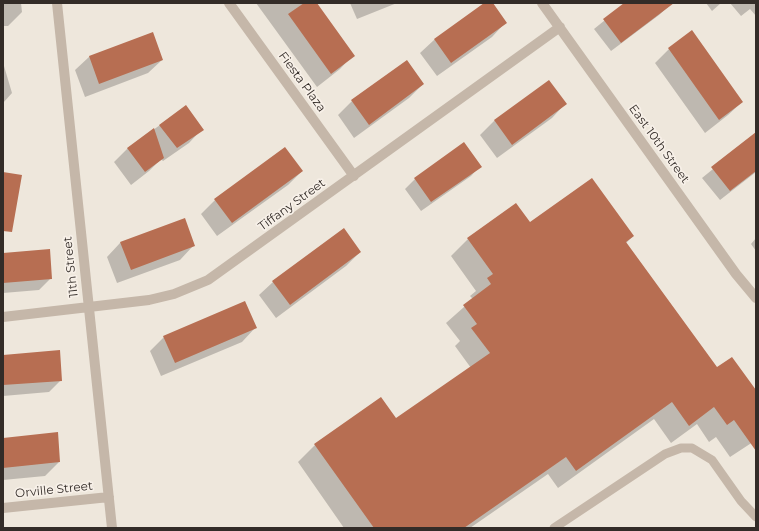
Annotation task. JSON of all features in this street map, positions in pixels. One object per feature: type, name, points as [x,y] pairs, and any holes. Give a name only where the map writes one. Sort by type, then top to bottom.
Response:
[{"type":"street","name":"11th Street","points":[[57,3],[112,528]]},
{"type":"street","name":"Fiesta Plaza","points":[[229,3],[354,176]]},
{"type":"street","name":"East 10th Street","points":[[542,3],[736,274],[756,298]]},
{"type":"street","name":"Tiffany Street","points":[[3,316],[89,308],[149,300],[174,294],[208,280],[560,27]]},
{"type":"street","name":"Orville Street","points":[[3,508],[108,497]]},
{"type":"lane","points":[[554,528],[665,454],[681,448],[692,448],[712,460],[741,501],[756,517]]},
{"type":"building","points":[[304,3],[317,3],[355,56],[331,74],[288,14]]},
{"type":"building","points":[[484,3],[493,3],[507,23],[451,63],[434,39]]},
{"type":"building","points":[[624,3],[674,3],[621,43],[603,19]]},
{"type":"building","points":[[692,30],[743,102],[719,120],[668,48]]},
{"type":"building","points":[[153,32],[163,60],[99,84],[89,56]]},
{"type":"building","points":[[407,60],[424,84],[369,125],[351,100]]},
{"type":"building","points":[[549,80],[567,104],[512,145],[494,120]]},
{"type":"building","points":[[186,105],[204,130],[177,148],[159,125]]},
{"type":"building","points":[[154,128],[164,158],[145,172],[127,148]]},
{"type":"building","points":[[756,132],[756,171],[730,191],[711,167]]},
{"type":"building","points":[[464,142],[482,167],[431,202],[414,178]]},
{"type":"building","points":[[285,147],[303,171],[232,223],[214,199]]},
{"type":"building","points":[[3,172],[22,175],[12,232],[3,231]]},
{"type":"building","points":[[592,178],[634,236],[626,242],[717,367],[732,357],[756,390],[756,451],[734,420],[727,425],[714,407],[689,426],[672,402],[576,471],[566,457],[464,528],[374,528],[314,444],[381,397],[396,418],[490,353],[471,328],[477,324],[463,305],[491,284],[487,278],[493,274],[467,238],[516,203],[530,222]]},
{"type":"building","points":[[185,218],[195,246],[131,270],[120,242]]},
{"type":"building","points":[[344,228],[361,252],[290,305],[272,281]]},
{"type":"building","points":[[50,249],[52,279],[3,283],[3,253]]},
{"type":"building","points":[[245,301],[257,328],[175,363],[163,336]]},
{"type":"building","points":[[60,350],[62,381],[3,385],[3,355]]},
{"type":"building","points":[[58,432],[60,462],[3,468],[3,438]]}]
